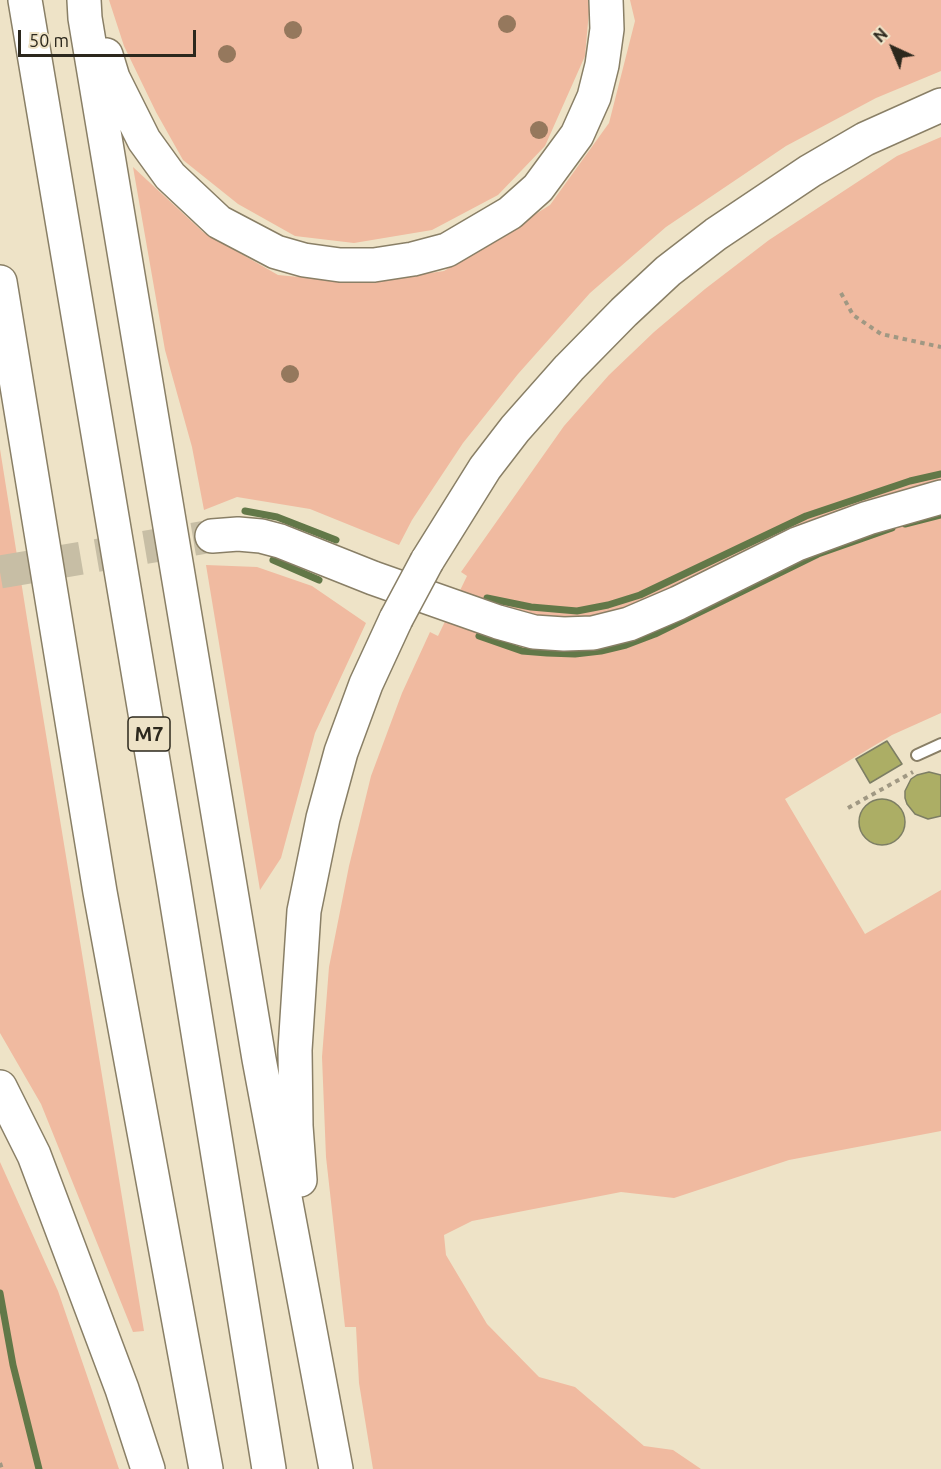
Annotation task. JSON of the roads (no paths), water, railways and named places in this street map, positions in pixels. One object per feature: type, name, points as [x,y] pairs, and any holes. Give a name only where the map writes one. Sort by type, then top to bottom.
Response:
[{"type":"highway","name":"M7","points":[[25,0],[189,972],[269,1469]]},
{"type":"highway","points":[[84,0],[259,1059],[335,1465]]},
{"type":"highway","points":[[90,0],[113,78],[144,140],[171,176],[219,222],[276,252],[304,260],[340,265],[374,265],[413,259],[447,250],[510,213],[538,188],[577,135],[594,97],[607,29],[606,0]]},
{"type":"highway","points":[[335,1465],[302,1200],[296,1126],[295,1050],[304,910],[323,818],[341,752],[366,684],[396,619],[427,561],[485,468],[515,429],[624,312],[668,271],[716,234],[810,171],[865,139],[941,105]]},
{"type":"highway","points":[[0,282],[100,892],[206,1469]]},
{"type":"highway","points":[[212,536],[238,534],[261,536],[280,541],[498,622],[534,632],[592,633],[628,624],[678,603],[797,544],[868,518],[941,497]]},
{"type":"highway","points":[[0,1087],[34,1155],[122,1389],[148,1469]]},
{"type":"lane","points":[[917,755],[936,746]]},
{"type":"waterway","points":[[487,598],[531,607],[577,611],[608,605],[640,595],[806,516],[910,481],[941,474]]},
{"type":"waterway","points":[[245,511],[277,517],[336,540]]},
{"type":"waterway","points":[[905,524],[941,515]]},
{"type":"waterway","points":[[479,636],[522,651],[547,653],[575,654],[626,645],[655,634],[818,554],[892,528]]},
{"type":"waterway","points":[[273,560],[319,580]]},
{"type":"waterway","points":[[0,1293],[13,1365],[39,1469]]},
{"type":"tunnel","points":[[0,572],[212,536]]}]
